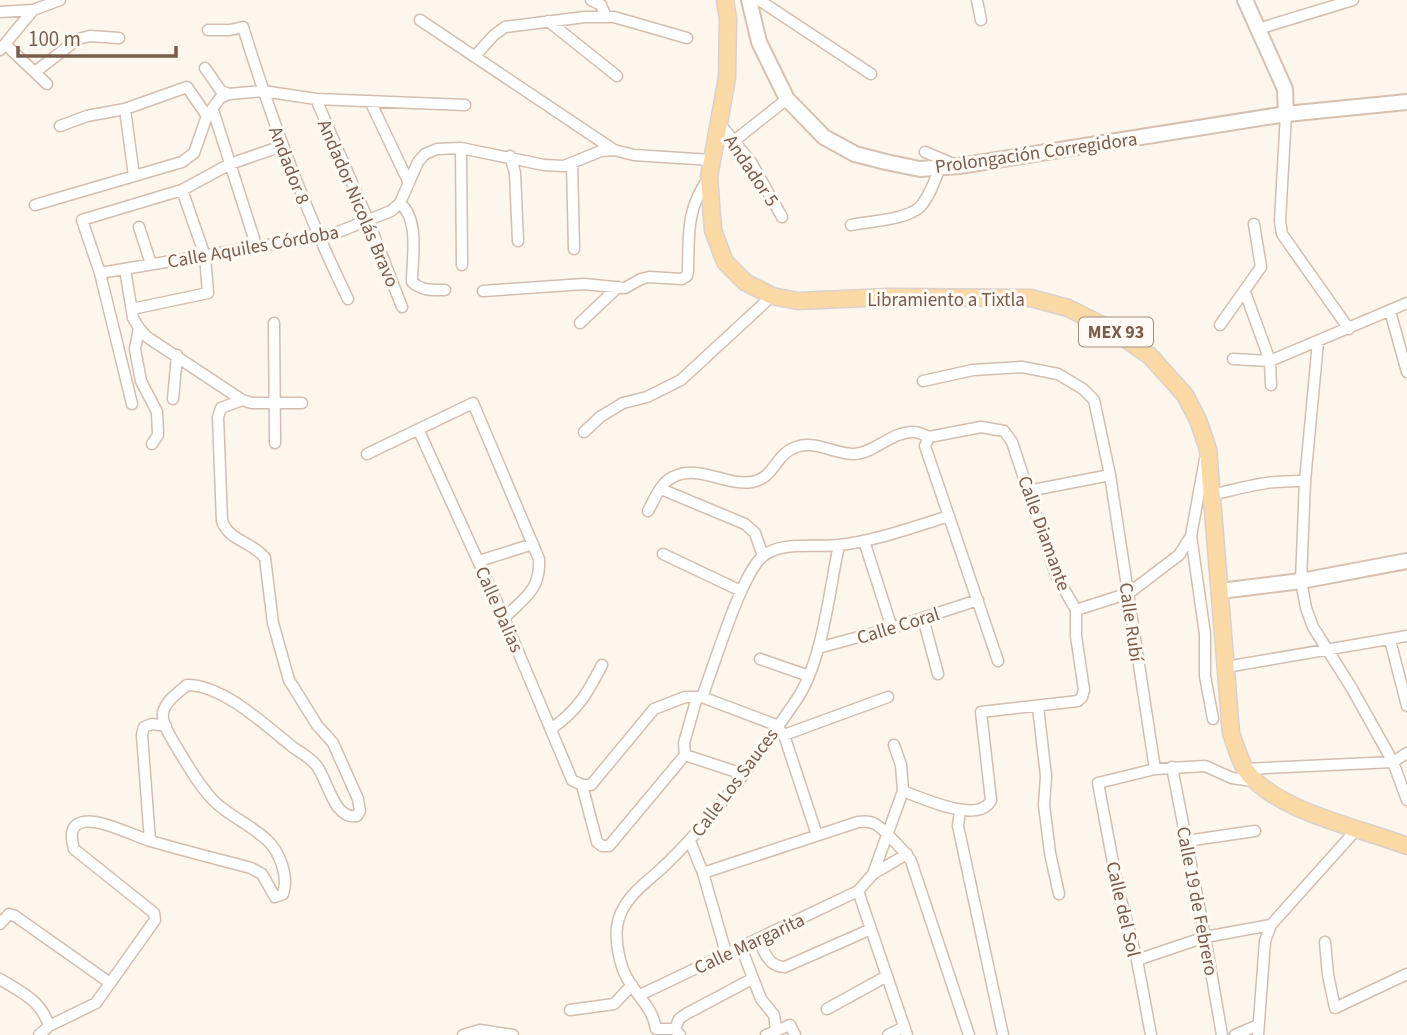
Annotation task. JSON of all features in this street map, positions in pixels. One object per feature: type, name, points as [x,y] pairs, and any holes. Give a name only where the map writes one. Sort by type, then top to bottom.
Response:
[{"type":"main road","name":"Libramiento a Tixtla","points":[[725,0],[728,19],[727,78],[709,177],[713,230],[725,262],[745,282],[772,296],[798,301],[888,297],[1031,298],[1068,308],[1114,331],[1150,356],[1185,395],[1198,420],[1208,449],[1231,733],[1245,769],[1272,794],[1317,815],[1407,846]]},
{"type":"street","points":[[0,12],[33,10],[60,0]]},
{"type":"street","points":[[591,0],[601,5],[606,18]]},
{"type":"street","name":"Prolongación Corregidora","points":[[749,0],[759,42],[787,99],[824,137],[855,154],[920,169],[959,166],[1286,114],[1407,102]]},
{"type":"street","points":[[759,0],[871,74]]},
{"type":"street","points":[[977,0],[981,20]]},
{"type":"street","points":[[1245,0],[1285,89],[1280,221],[1282,234],[1349,329]]},
{"type":"street","points":[[1258,29],[1353,0]]},
{"type":"street","points":[[33,10],[3,47],[47,84]]},
{"type":"street","points":[[475,56],[505,27],[548,22],[614,18],[687,38]]},
{"type":"street","points":[[420,20],[614,150]]},
{"type":"street","points":[[548,22],[617,76]]},
{"type":"street","name":"Andador 8","points":[[208,30],[243,27],[282,146],[318,237],[348,299]]},
{"type":"street","points":[[35,72],[78,39],[90,36],[119,38]]},
{"type":"street","points":[[205,68],[221,91],[229,94],[263,92],[316,99],[465,105]]},
{"type":"street","points":[[60,126],[87,116],[125,109],[187,88],[210,113],[230,164],[257,248]]},
{"type":"street","points":[[34,205],[188,158],[194,153],[210,113],[220,99],[229,94]]},
{"type":"street","name":"Andador Nicolás Bravo","points":[[316,99],[402,307]]},
{"type":"street","points":[[734,141],[787,99]]},
{"type":"street","points":[[370,101],[409,183]]},
{"type":"street","points":[[125,109],[134,176]]},
{"type":"street","name":"Andador 5","points":[[720,124],[751,162],[782,217]]},
{"type":"street","points":[[132,404],[100,273],[82,220],[182,190],[230,164],[282,146]]},
{"type":"street","points":[[445,290],[418,288],[412,282],[411,217],[400,203],[418,162],[425,154],[437,149],[461,148],[544,165],[564,166],[601,151],[614,150],[634,155],[711,160]]},
{"type":"street","points":[[461,148],[462,265]]},
{"type":"street","points":[[925,152],[959,166]]},
{"type":"street","points":[[510,156],[515,173],[518,241]]},
{"type":"street","points":[[572,163],[574,248]]},
{"type":"street","points":[[851,225],[908,215],[920,207],[929,194],[940,167]]},
{"type":"street","points":[[484,291],[584,284],[625,288],[649,277],[682,279],[687,276],[691,211],[698,192],[709,177]]},
{"type":"street","points":[[132,309],[208,293],[205,256],[182,190]]},
{"type":"street","name":"Calle Aquiles Córdoba","points":[[100,273],[318,237],[391,211],[400,203]]},
{"type":"street","points":[[1220,325],[1261,267],[1254,224]]},
{"type":"street","points":[[139,226],[150,264]]},
{"type":"street","points":[[125,269],[132,309],[139,328],[148,337],[242,400],[252,403],[302,403]]},
{"type":"street","points":[[580,323],[618,287]]},
{"type":"street","points":[[1245,292],[1270,361],[1270,385]]},
{"type":"street","points":[[584,432],[600,417],[623,404],[648,397],[681,380],[772,296]]},
{"type":"street","points":[[1233,359],[1270,361],[1407,303]]},
{"type":"street","points":[[1390,311],[1407,372]]},
{"type":"street","points":[[274,323],[275,443]]},
{"type":"street","points":[[139,328],[135,349],[141,381],[157,412],[159,425],[158,435],[152,444]]},
{"type":"street","points":[[1318,342],[1305,481],[1301,581],[1306,608],[1313,627],[1352,687],[1393,762],[1407,800]]},
{"type":"street","points":[[173,399],[177,355]]},
{"type":"street","name":"Calle Rubí","points":[[923,381],[999,367],[1022,367],[1058,374],[1083,389],[1094,400],[1110,475],[1155,769]]},
{"type":"street","points":[[39,1035],[49,1026],[96,1003],[155,920],[154,913],[74,849],[71,836],[74,828],[82,822],[96,822],[150,841],[251,868],[262,874],[275,897],[283,894],[286,877],[276,852],[267,840],[214,801],[189,766],[166,726],[163,712],[169,701],[187,685],[210,689],[257,717],[315,763],[341,812],[346,816],[357,817],[359,811],[358,799],[333,743],[317,725],[289,680],[273,623],[265,558],[260,551],[225,530],[220,506],[218,417],[221,408],[242,400]]},
{"type":"street","points":[[367,454],[473,403],[539,559],[540,575],[534,588],[504,618]]},
{"type":"street","name":"Calle Diamante","points":[[929,437],[981,427],[1004,431],[1012,442],[1056,575],[1076,610],[1129,593],[1179,555],[1191,536]]},
{"type":"street","name":"Calle Dalias","points":[[419,431],[504,618],[572,780],[582,785]]},
{"type":"street","points":[[649,511],[665,482],[675,475],[691,472],[743,483],[759,480],[771,471],[783,453],[799,446],[817,445],[856,454],[913,432],[929,437],[925,446],[998,661]]},
{"type":"street","points":[[1208,449],[1197,494],[1191,536],[1205,634],[1205,676],[1213,719]]},
{"type":"street","points":[[1028,491],[1110,475]]},
{"type":"street","points":[[1210,495],[1258,482],[1305,481]]},
{"type":"street","points":[[661,489],[745,524],[755,533],[763,556]]},
{"type":"street","points":[[817,835],[784,734],[776,725],[700,697],[685,696],[654,709],[591,785],[582,785],[597,842],[609,846],[685,755],[684,743],[700,697],[741,592],[753,566],[763,556],[776,548],[864,541],[948,516]]},
{"type":"street","points":[[864,541],[892,628]]},
{"type":"street","points":[[479,561],[533,544]]},
{"type":"street","name":"Calle Los Sauces","points":[[653,1032],[654,1017],[622,966],[616,930],[619,915],[628,898],[691,841],[798,697],[809,676],[818,648],[839,545]]},
{"type":"street","points":[[663,554],[741,592]]},
{"type":"street","points":[[1220,591],[1301,581],[1407,561]]},
{"type":"street","name":"Calle Coral","points":[[818,648],[892,628],[978,600]]},
{"type":"street","points":[[903,791],[960,810],[982,810],[988,805],[991,800],[981,712],[1038,707],[1078,701],[1082,697],[1084,690],[1076,636],[1076,610]]},
{"type":"street","points":[[923,618],[938,674]]},
{"type":"street","points":[[1226,667],[1407,636]]},
{"type":"street","points":[[1390,640],[1407,706]]},
{"type":"street","points":[[760,659],[809,676]]},
{"type":"street","points":[[551,730],[570,716],[583,701],[602,665]]},
{"type":"street","points":[[784,734],[888,697]]},
{"type":"street","points":[[1038,707],[1046,776],[1044,806],[1059,894]]},
{"type":"street","points":[[150,841],[142,735],[144,727],[152,724],[166,726]]},
{"type":"street","points":[[873,874],[903,791],[901,765],[894,745]]},
{"type":"street","points":[[1245,769],[1393,762],[1407,753]]},
{"type":"street","points":[[685,755],[743,774]]},
{"type":"street","points":[[1155,769],[1205,766],[1232,778],[1259,782]]},
{"type":"street","name":"Calle 19 de Febrero","points":[[1172,767],[1222,1035]]},
{"type":"street","name":"Calle del Sol","points":[[1150,1035],[1098,783],[1155,769]]},
{"type":"street","points":[[960,810],[958,826],[1003,1035]]},
{"type":"street","points":[[703,873],[859,822],[869,821],[878,825],[908,854],[969,1035]]},
{"type":"street","points":[[1234,1035],[1258,1030],[1265,941],[1271,925],[1357,829]]},
{"type":"street","points":[[1186,841],[1255,831]]},
{"type":"street","points":[[691,841],[726,953]]},
{"type":"street","points":[[888,1035],[905,1031],[858,891],[873,874],[908,854]]},
{"type":"street","name":"Calle Margarita","points":[[640,995],[858,891]]},
{"type":"street","points":[[0,924],[9,914],[15,916],[110,983]]},
{"type":"street","points":[[1136,960],[1205,937],[1271,925]]},
{"type":"street","points":[[758,940],[770,962],[777,967],[785,967],[871,929]]},
{"type":"street","points":[[1325,942],[1335,1008],[1407,974]]},
{"type":"street","points":[[741,947],[761,999],[774,1015],[771,1033]]},
{"type":"street","points":[[827,1009],[887,976]]},
{"type":"street","points":[[0,979],[36,1003],[44,1012],[49,1026]]},
{"type":"street","points":[[653,1032],[678,1032],[679,1020],[686,1014],[752,979]]},
{"type":"street","points":[[570,1010],[614,1004],[632,985]]},
{"type":"street","points":[[771,1033],[790,1025],[795,1035]]},
{"type":"street","points":[[463,1035],[480,1030],[513,1035]]}]
